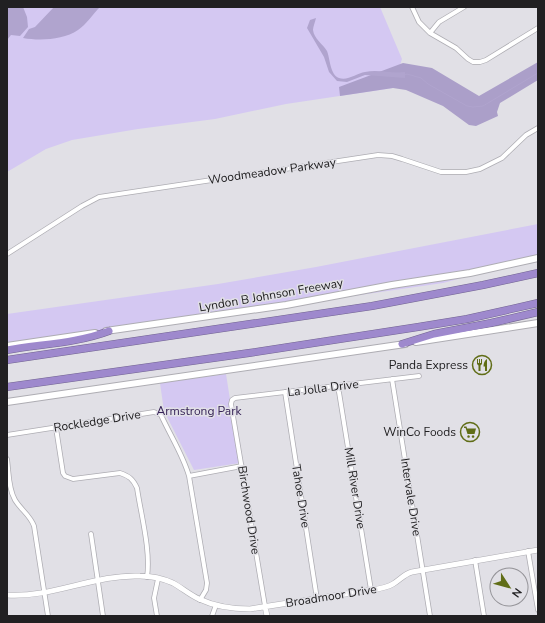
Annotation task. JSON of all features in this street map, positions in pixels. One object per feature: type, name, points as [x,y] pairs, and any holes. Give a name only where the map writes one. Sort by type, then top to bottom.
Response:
[{"type":"highway","name":"Lyndon B Johnson Freeway","points":[[7,360],[372,306],[538,273]]},
{"type":"highway","points":[[7,387],[418,328],[538,303]]},
{"type":"highway","points":[[402,344],[434,334],[538,312]]},
{"type":"highway","points":[[7,350],[79,339],[95,336],[109,331]]},
{"type":"main road","name":"Lyndon B Johnson Freeway","points":[[7,346],[286,305],[392,285],[470,273],[538,258]]},
{"type":"main road","points":[[7,402],[538,323]]},
{"type":"street","points":[[412,7],[419,22],[430,33],[456,48],[468,59],[476,63],[486,60],[538,28]]},
{"type":"street","points":[[430,33],[439,22],[464,7]]},
{"type":"street","name":"Woodmeadow Parkway","points":[[7,254],[82,206],[99,197],[378,155],[392,156],[441,172],[466,172],[480,169],[502,158],[526,135],[538,128]]},
{"type":"street","name":"La Jolla Drive","points":[[231,404],[232,400],[235,398],[419,376]]},
{"type":"street","name":"Intervale Drive","points":[[392,379],[430,616]]},
{"type":"street","name":"Mill River Drive","points":[[338,386],[371,590]]},
{"type":"street","name":"Tahoe Drive","points":[[285,392],[317,599]]},
{"type":"street","name":"Birchwood Drive","points":[[231,404],[267,616]]},
{"type":"street","name":"Rockledge Drive","points":[[7,434],[56,428],[154,412],[161,415],[185,461],[189,476],[207,583],[206,590],[200,600]]},
{"type":"street","points":[[56,428],[63,473],[65,476],[73,479],[120,472],[133,479],[137,488],[148,552],[149,567],[147,577]]},
{"type":"street","points":[[7,459],[10,485],[15,500],[31,518],[34,526],[48,616]]},
{"type":"street","points":[[189,476],[242,466]]},
{"type":"street","points":[[91,534],[103,616]]},
{"type":"street","name":"Broadmoor Drive","points":[[7,595],[45,592],[125,576],[142,576],[172,583],[200,600],[216,605],[239,609],[317,599],[371,590],[386,587],[406,574],[422,570],[538,550]]},
{"type":"street","points":[[528,551],[538,610]]},
{"type":"street","points":[[475,560],[484,616]]},
{"type":"street","points":[[157,616],[154,598],[158,579]]},
{"type":"street","points":[[212,616],[216,605]]},
{"type":"green space","points":[[7,7],[380,7],[402,59],[393,88],[286,104],[215,119],[138,129],[72,140],[46,149],[7,172]]},
{"type":"green space","points":[[538,224],[538,258],[443,283],[7,346],[7,314],[218,284],[316,267]]},
{"type":"green space","name":"Armstrong Park","points":[[226,374],[240,463],[194,470],[164,411],[160,383]]},
{"type":"shaded area","points":[[7,7],[23,7],[27,17],[28,27],[20,36],[11,35],[7,40]]},
{"type":"shaded area","points":[[54,7],[100,7],[78,30],[65,36],[51,39],[23,38],[29,29],[35,27]]},
{"type":"shaded area","points":[[316,18],[313,29],[314,33],[327,51],[332,70],[336,76],[342,79],[375,71],[405,72],[405,78],[365,75],[347,82],[337,81],[329,72],[324,57],[307,28],[310,20]]},
{"type":"shaded area","points":[[538,62],[538,80],[500,103],[497,112],[498,116],[476,126],[469,125],[443,106],[406,90],[393,88],[340,96],[339,87],[403,63],[432,68],[479,96]]},
{"type":"waterway","points":[[404,75],[407,74],[421,78],[428,84],[467,106],[473,107],[483,106],[538,73]]},
{"type":"place","name":"Panda Express","points":[[482,365]]},
{"type":"place","name":"WinCo Foods","points":[[470,432]]}]
